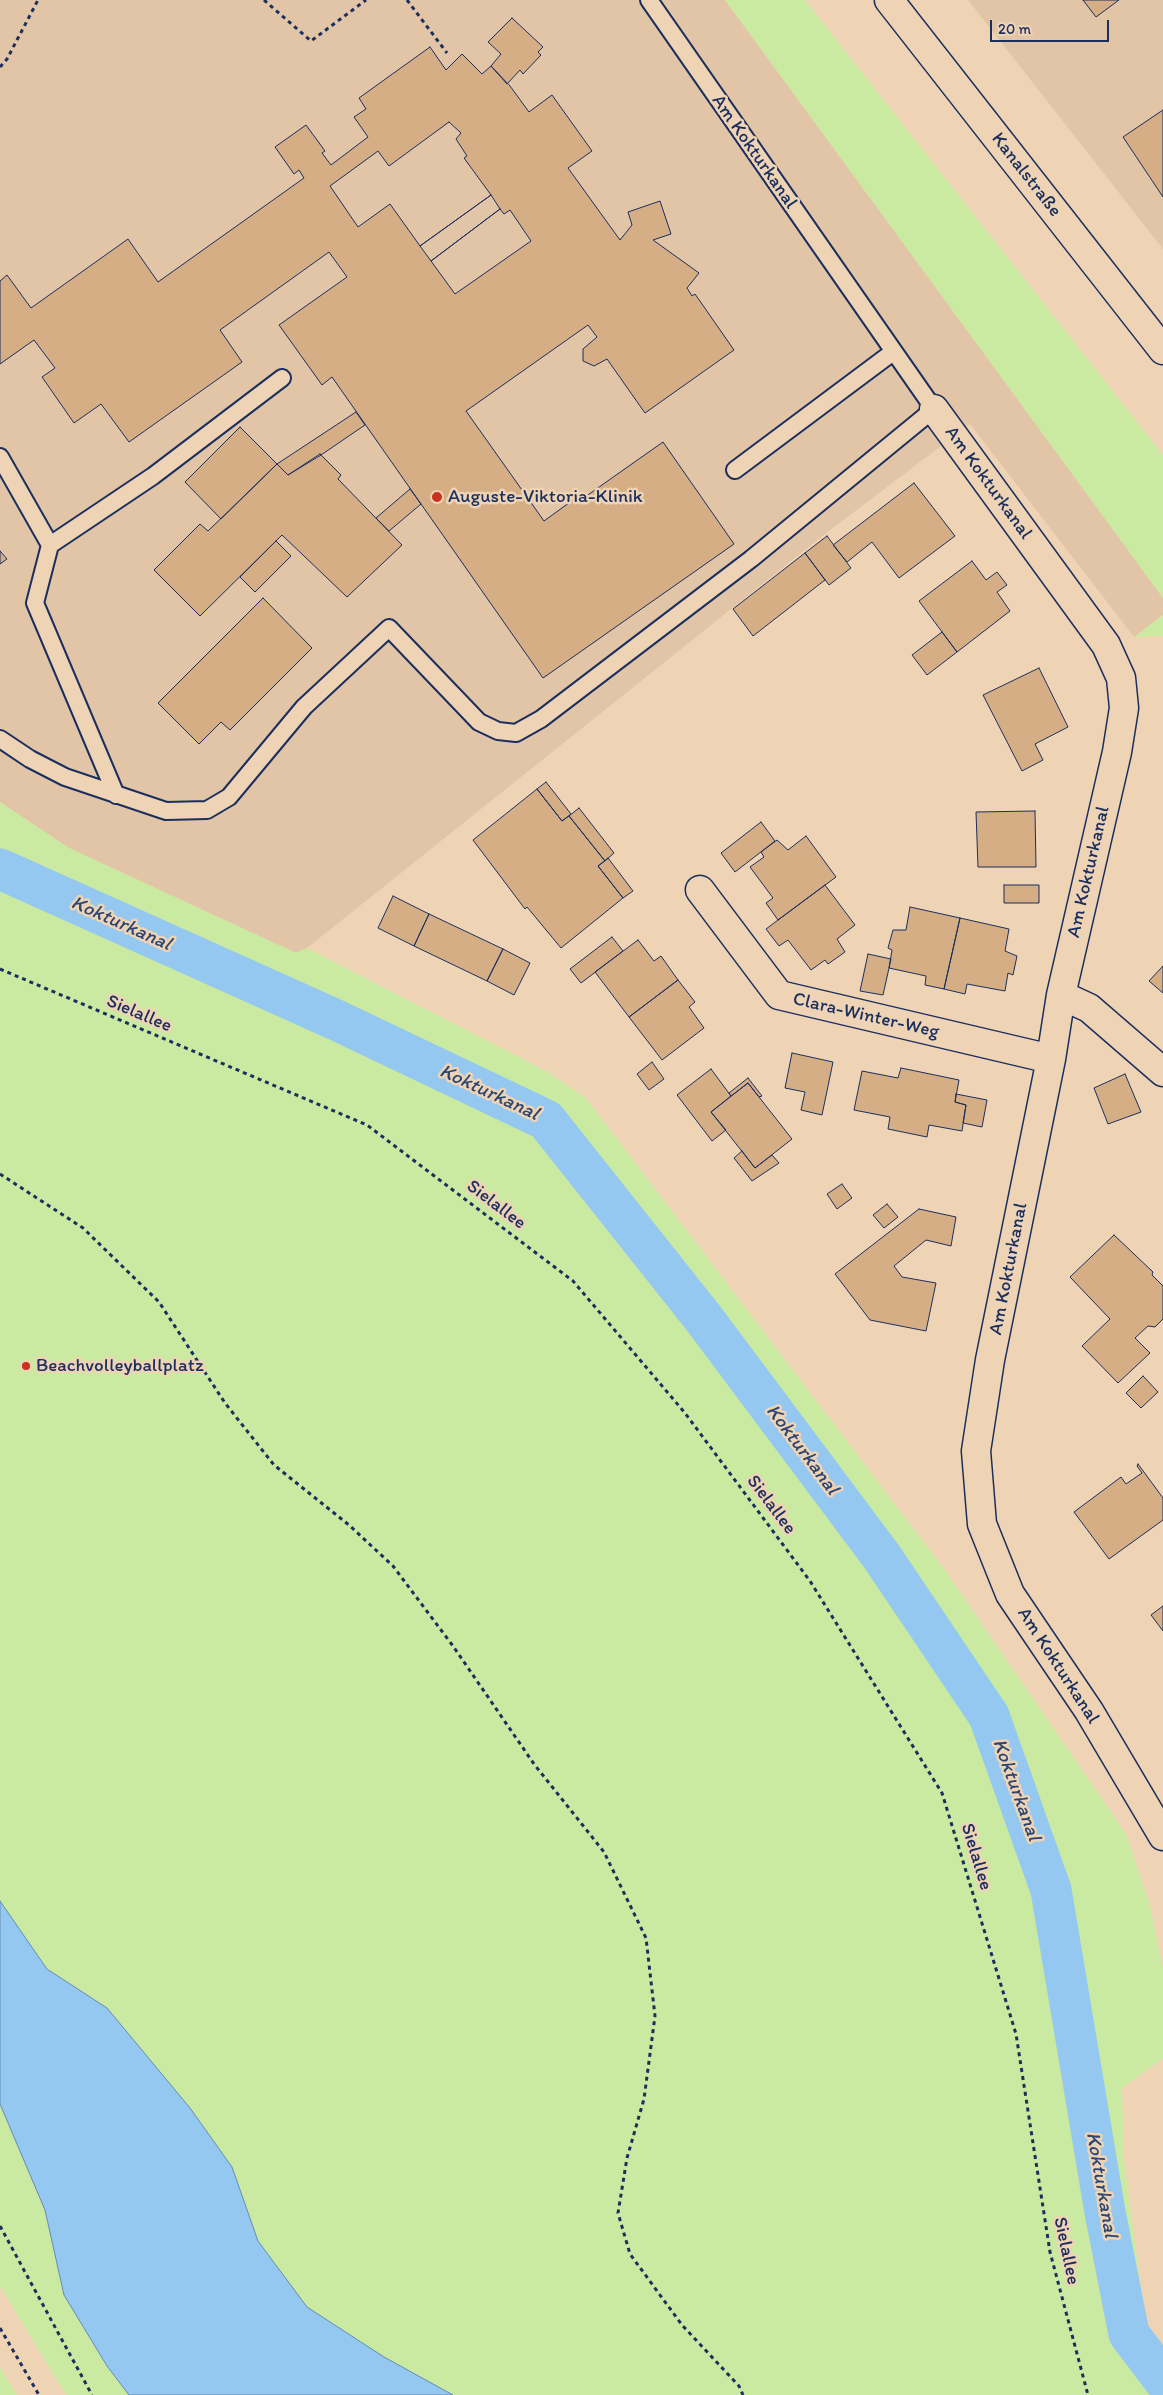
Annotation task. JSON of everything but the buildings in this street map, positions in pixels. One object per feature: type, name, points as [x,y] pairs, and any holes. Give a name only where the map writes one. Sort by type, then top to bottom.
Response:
[{"type":"street","name":"Kanalstraße","points":[[889,0],[1163,350]]},
{"type":"street","name":"Am Kokturkanal","points":[[934,409],[1106,645],[1121,678],[1124,708],[1117,752],[1061,994],[1051,1058],[990,1360],[976,1451],[982,1524],[1010,1594],[1089,1711],[1163,1836]]},
{"type":"street","name":"Clara-Winter-Weg","points":[[700,890],[779,996],[1051,1058]]},
{"type":"street","points":[[1061,994],[1089,1008],[1163,1072]]},
{"type":"lane","name":"Am Kokturkanal","points":[[649,0],[934,409]]},
{"type":"lane","points":[[735,470],[893,352]]},
{"type":"lane","points":[[116,795],[35,603],[50,545],[153,476],[282,378]]},
{"type":"lane","points":[[0,739],[30,759],[65,777],[116,795],[166,811],[207,810],[229,797],[304,707],[389,628],[479,722],[498,731],[516,733],[541,719],[751,559],[934,409]]},
{"type":"lane","points":[[0,457],[50,545]]},
{"type":"path","points":[[0,67],[7,59],[38,0]]},
{"type":"path","points":[[264,0],[310,41],[366,0]]},
{"type":"path","points":[[407,0],[447,53]]},
{"type":"path","name":"Sielallee","points":[[0,969],[367,1124],[573,1281],[685,1413],[810,1581],[942,1793],[1016,2034],[1050,2252],[1088,2395]]},
{"type":"path","points":[[0,1174],[83,1228],[159,1302],[225,1403],[274,1465],[349,1525],[393,1566],[453,1646],[534,1764],[604,1852],[646,1938],[655,2016],[644,2099],[626,2158],[618,2213],[630,2254],[682,2325],[739,2386],[743,2395]]},
{"type":"path","points":[[0,2226],[92,2395]]},
{"type":"path","points":[[0,2328],[39,2395]]},
{"type":"shaded area","name":"Auguste-Viktoria-Klinik","points":[[0,0],[725,0],[1163,598],[1163,615],[1134,637],[970,424],[825,534],[307,948],[296,953],[69,848],[0,802]]},
{"type":"shaded area","points":[[968,0],[1163,0],[1163,249]]},
{"type":"green space","points":[[725,0],[805,0],[1163,455],[1163,598]]},
{"type":"green space","points":[[1163,615],[1163,636],[1134,637]]},
{"type":"green space","points":[[0,802],[69,848],[296,953],[307,948],[546,1071],[586,1098],[945,1570],[1126,1834],[1150,1906],[1163,1969],[1163,2058],[1122,2088],[1124,2160],[1146,2326],[1163,2349],[1163,2395],[453,2395],[384,2357],[307,2307],[258,2241],[232,2167],[108,2008],[47,1969],[0,1901]]},
{"type":"green space","points":[[0,2104],[45,2210],[64,2295],[107,2366],[129,2395],[66,2395],[0,2286]]},
{"type":"green space","points":[[0,2367],[17,2395],[0,2395]]},
{"type":"water","points":[[0,1901],[47,1969],[107,2008],[190,2108],[232,2167],[258,2241],[307,2307],[384,2357],[453,2395],[129,2395],[107,2366],[64,2295],[45,2210],[0,2104]]},
{"type":"waterway","name":"Kokturkanal","points":[[0,869],[334,1019],[546,1120],[704,1319],[882,1557],[989,1716],[1051,1890],[1105,2212],[1129,2334],[1163,2379]]},
{"type":"place","name":"Auguste-Viktoria-Klinik","points":[[437,497]]},
{"type":"place","name":"Beachvolleyballplatz","points":[[26,1366]]}]
